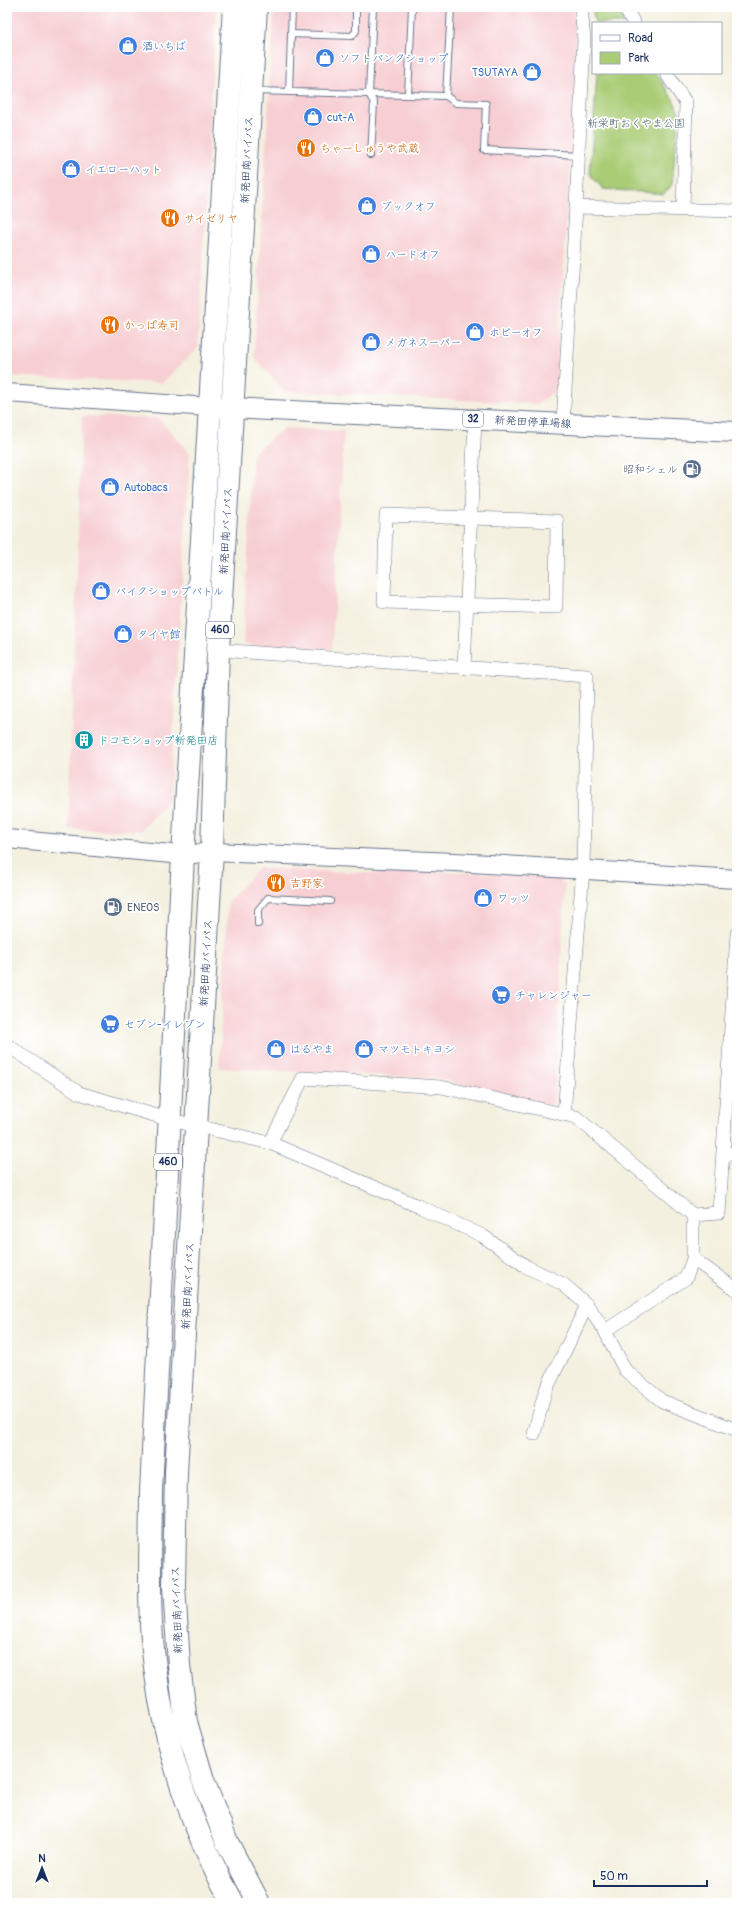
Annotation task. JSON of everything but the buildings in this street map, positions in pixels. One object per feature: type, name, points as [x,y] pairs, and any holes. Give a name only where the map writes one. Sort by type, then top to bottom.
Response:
[{"type":"highway","name":"新発田南バイパス","points":[[233,1903],[216,1873],[205,1848],[180,1782],[162,1713],[155,1665],[150,1593],[151,1492],[160,1297],[171,1120],[183,855],[234,7]]},
{"type":"highway","name":"新発田南バイパス","points":[[256,7],[218,650],[212,852],[176,1472],[174,1586],[179,1665],[186,1722],[203,1780],[227,1842],[259,1903]]},
{"type":"main road","name":"新発田停車場線","points":[[209,407],[737,432]]},
{"type":"street","points":[[563,423],[579,156],[584,40],[581,7]]},
{"type":"street","points":[[624,7],[633,22]]},
{"type":"street","points":[[667,74],[686,103],[682,210]]},
{"type":"street","points":[[576,207],[737,211]]},
{"type":"street","points":[[7,393],[209,407]]},
{"type":"street","points":[[464,668],[475,419]]},
{"type":"street","points":[[386,515],[471,518],[557,520],[556,607],[384,602],[386,515]]},
{"type":"street","points":[[218,650],[587,676],[583,869],[564,1114]]},
{"type":"street","points":[[7,839],[183,855],[212,852],[583,869],[737,879]]},
{"type":"street","points":[[270,1144],[303,1078],[441,1087],[576,1117],[693,1215],[719,1213],[723,1153],[733,1062],[737,934]]},
{"type":"street","points":[[7,1045],[79,1093],[171,1120],[270,1144],[418,1206],[483,1236],[527,1267],[563,1284],[587,1305],[605,1331],[625,1370],[662,1401],[737,1430]]},
{"type":"street","points":[[723,1153],[737,1154]]},
{"type":"street","points":[[605,1331],[686,1278],[693,1259],[693,1215]]},
{"type":"street","points":[[693,1259],[737,1290]]},
{"type":"street","points":[[534,1434],[545,1392],[587,1305]]},
{"type":"lane","points":[[289,92],[292,7]]},
{"type":"lane","points":[[291,34],[352,36],[356,31],[356,10],[353,7]]},
{"type":"lane","points":[[372,155],[374,103],[369,94],[373,7]]},
{"type":"lane","points":[[408,95],[412,7]]},
{"type":"lane","points":[[446,96],[451,7]]},
{"type":"lane","points":[[251,91],[446,96],[456,103],[486,104],[484,150],[579,156]]},
{"type":"lane","points":[[258,924],[258,910],[268,898],[330,901]]},
{"type":"shaded area","points":[[7,7],[216,7],[198,348],[162,383],[7,376]]},
{"type":"shaded area","points":[[274,7],[573,7],[576,38],[576,72],[556,390],[538,404],[284,391],[254,357]]},
{"type":"shaded area","points":[[82,416],[158,418],[190,453],[169,799],[141,831],[68,829]]},
{"type":"shaded area","points":[[284,428],[344,431],[332,649],[243,645],[253,453]]},
{"type":"shaded area","points":[[259,868],[367,873],[457,872],[557,877],[565,885],[554,1106],[459,1085],[438,1078],[219,1068],[228,901]]},
{"type":"green space","points":[[592,7],[615,7],[624,22],[595,22]]},
{"type":"green space","name":"新栄町おくやま公園","points":[[597,74],[657,74],[673,99],[679,113],[672,185],[664,194],[603,189],[590,174]]},
{"type":"place","name":"酒いちば","points":[[128,46]]},
{"type":"place","name":"ソフトバンクショップ","points":[[325,58]]},
{"type":"place","name":"TSUTAYA","points":[[532,72]]},
{"type":"place","name":"cut-A","points":[[313,117]]},
{"type":"place","name":"ちゃーしゅうや武蔵","points":[[306,148]]},
{"type":"place","name":"イエローハット","points":[[71,169]]},
{"type":"place","name":"ブックオフ","points":[[367,206]]},
{"type":"place","name":"サイゼリヤ","points":[[170,218]]},
{"type":"place","name":"ハードオフ","points":[[371,254]]},
{"type":"place","name":"かっぱ寿司","points":[[110,325]]},
{"type":"place","name":"ホビーオフ","points":[[475,332]]},
{"type":"place","name":"メガネスーパー","points":[[371,342]]},
{"type":"place","name":"昭和シェル","points":[[692,469]]},
{"type":"place","name":"Autobacs","points":[[110,487]]},
{"type":"place","name":"バイクショップバトル","points":[[101,591]]},
{"type":"place","name":"タイヤ館","points":[[123,634]]},
{"type":"place","name":"ドコモショップ新発田店","points":[[84,740]]},
{"type":"place","name":"吉野家","points":[[276,883]]},
{"type":"place","name":"ワッツ","points":[[483,898]]},
{"type":"place","name":"ENEOS","points":[[113,907]]},
{"type":"place","name":"チャレンジャー","points":[[501,995]]},
{"type":"place","name":"セブン-イレブン","points":[[110,1024]]},
{"type":"place","name":"はるやま","points":[[276,1049]]},
{"type":"place","name":"マツモトキヨシ","points":[[364,1049]]}]
